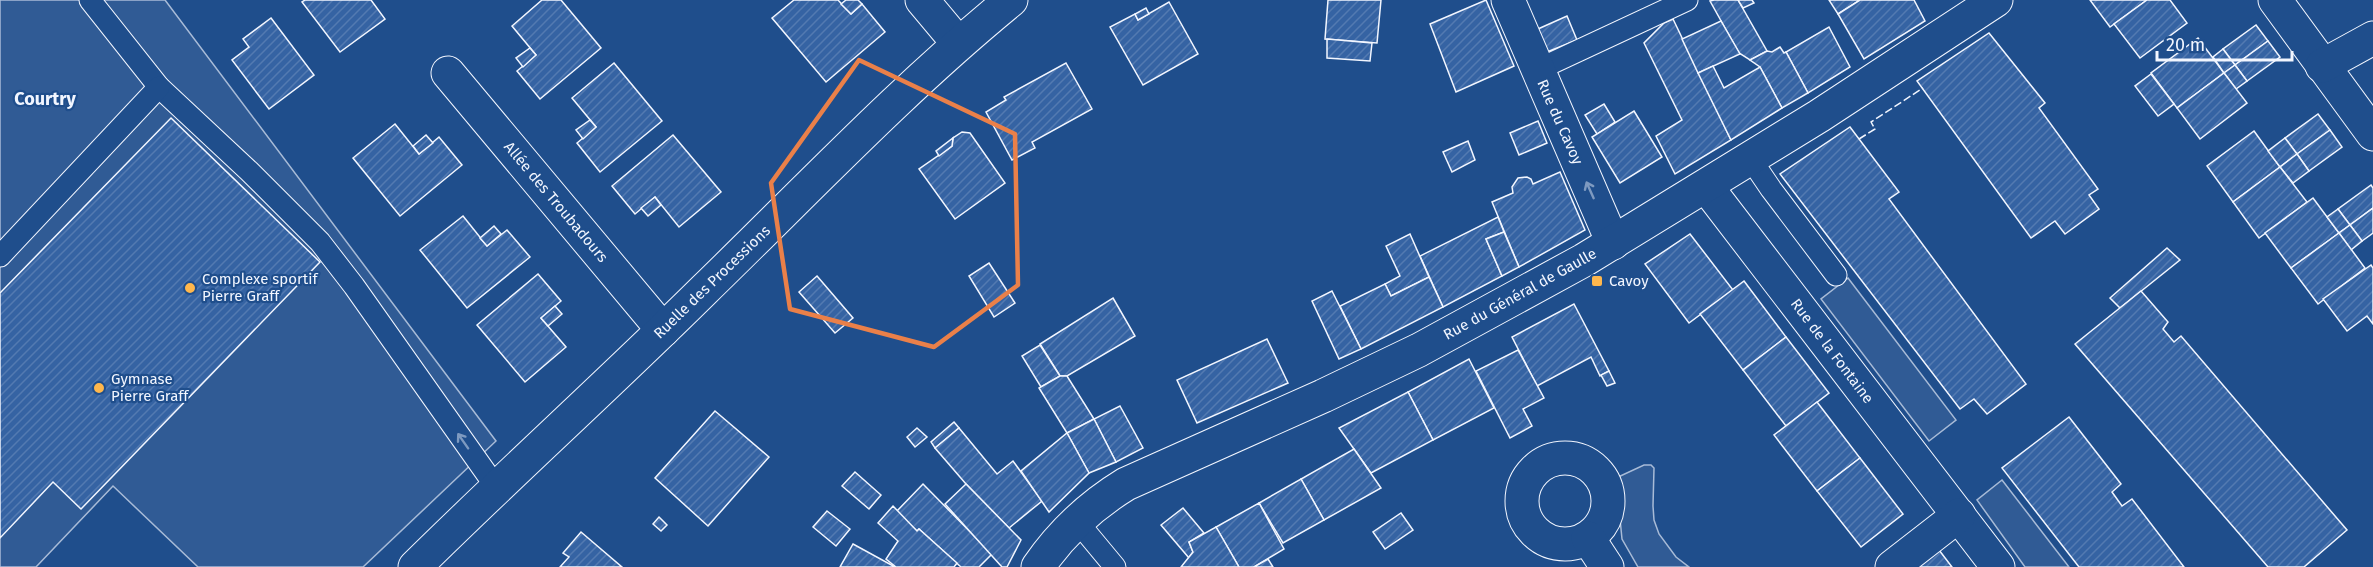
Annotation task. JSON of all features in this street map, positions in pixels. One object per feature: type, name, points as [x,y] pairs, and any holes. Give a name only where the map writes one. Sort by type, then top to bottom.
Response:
[{"type":"street","points":[[922,0],[958,44]]},
{"type":"street","name":"Ruelle des Processions","points":[[415,567],[958,44],[1011,0]]},
{"type":"street","name":"Rue du Cavoy","points":[[1508,0],[1613,243]]},
{"type":"street","name":"Rue du Général de Gaulle","points":[[1038,567],[1076,520],[1101,499],[1126,484],[1323,396],[1419,350],[1613,243],[1819,116],[1996,0]]},
{"type":"street","points":[[2275,0],[2373,134]]},
{"type":"street","points":[[2322,66],[2373,38]]},
{"type":"street","name":"Allée des Troubadours","points":[[448,73],[663,330]]},
{"type":"street","name":"Rue de la Fontaine","points":[[1706,186],[1998,567]]},
{"type":"street","points":[[1892,567],[1959,515]]},
{"type":"street","points":[[1588,538],[1607,567]]},
{"type":"lane","points":[[90,0],[159,87],[249,171],[320,242],[496,487]]},
{"type":"lane","points":[[1537,70],[1687,0]]},
{"type":"lane","points":[[0,256],[159,87]]},
{"type":"lane","points":[[1750,158],[1836,275]]},
{"type":"lane","points":[[1076,520],[1115,567]]},
{"type":"highlighted area","points":[[859,60],[1015,134],[1018,285],[934,347],[790,309],[771,183]]},
{"type":"shaded area","name":"Complexe sportif Pierre Graff","points":[[0,0],[165,0],[496,441],[363,567],[198,567],[113,486],[36,567],[0,567]]},
{"type":"shaded area","points":[[1848,278],[1956,420],[1929,441],[1821,299]]},
{"type":"shaded area","points":[[1644,465],[1651,465],[1654,468],[1654,520],[1659,534],[1676,557],[1689,567],[1638,567],[1622,539],[1616,478]]},
{"type":"shaded area","points":[[2002,480],[2069,567],[2025,567],[1977,500]]},
{"type":"building","points":[[305,0],[371,0],[385,19],[340,52],[302,2]]},
{"type":"building","points":[[542,0],[561,0],[601,48],[540,99],[517,71],[536,55],[512,26]]},
{"type":"building","points":[[794,0],[838,0],[851,14],[862,4],[885,32],[826,82],[772,18]]},
{"type":"building","points":[[846,0],[858,0],[862,4],[851,14],[841,4]]},
{"type":"building","points":[[1328,0],[1381,0],[1377,43],[1325,39]]},
{"type":"building","points":[[1486,0],[1514,66],[1456,92],[1430,24]]},
{"type":"building","points":[[1738,0],[1767,51],[1750,60],[1739,53],[1710,1]]},
{"type":"building","points":[[1738,0],[1752,0],[1754,3],[1743,8]]},
{"type":"building","points":[[1829,0],[1860,0],[1838,14]]},
{"type":"building","points":[[1860,0],[1914,0],[1925,21],[1864,59],[1838,14]]},
{"type":"building","points":[[2090,0],[2147,0],[2110,27]]},
{"type":"building","points":[[2147,0],[2170,0],[2187,23],[2140,58],[2114,24]]},
{"type":"building","points":[[1169,2],[1198,54],[1143,85],[1110,27],[1135,14],[1138,20]]},
{"type":"building","points":[[1146,8],[1149,14],[1138,20],[1135,14]]},
{"type":"building","points":[[1567,16],[1577,40],[1547,52],[1538,29]]},
{"type":"building","points":[[271,18],[314,75],[269,109],[232,60],[249,47],[243,39]]},
{"type":"building","points":[[1673,19],[1731,140],[1675,174],[1656,136],[1682,120],[1644,43],[1664,23]]},
{"type":"building","points":[[1721,21],[1740,54],[1698,73],[1682,39]]},
{"type":"building","points":[[2256,25],[2268,41],[2235,65],[2223,49]]},
{"type":"building","points":[[1829,27],[1850,67],[1808,93],[1786,52]]},
{"type":"building","points":[[1989,33],[2045,103],[2039,108],[2098,189],[2089,195],[2099,209],[2065,234],[2055,221],[2031,238],[1917,81]]},
{"type":"building","points":[[2198,38],[2224,73],[2177,108],[2151,73]]},
{"type":"building","points":[[1327,39],[1372,43],[1370,61],[1327,58]]},
{"type":"building","points":[[2268,41],[2280,57],[2247,81],[2235,65]]},
{"type":"building","points":[[1780,47],[1784,53],[1786,52],[1808,93],[1782,108],[1760,67],[1750,60]]},
{"type":"building","points":[[530,48],[536,55],[523,67],[516,58]]},
{"type":"building","points":[[2223,49],[2235,65],[2224,73],[2213,57]]},
{"type":"building","points":[[614,63],[662,121],[600,172],[577,143],[596,127],[572,98]]},
{"type":"building","points":[[1066,63],[1092,109],[1032,142],[1035,148],[1012,160],[986,112],[1006,100],[1004,97]]},
{"type":"building","points":[[2235,65],[2247,81],[2236,89],[2224,73]]},
{"type":"building","points":[[1713,66],[1724,88],[1760,67],[1782,108],[1731,140],[1698,73]]},
{"type":"building","points":[[2224,73],[2247,103],[2200,139],[2177,108]]},
{"type":"building","points":[[2151,74],[2174,104],[2158,116],[2135,86]]},
{"type":"building","points":[[1604,104],[1615,122],[1597,134],[1585,115]]},
{"type":"building","points":[[1634,111],[1662,157],[1620,183],[1592,137]]},
{"type":"building","points":[[2318,114],[2330,130],[2297,154],[2285,138]]},
{"type":"building","name":"Gymnase Pierre Graff","points":[[171,118],[320,262],[81,509],[53,482],[0,538],[0,293]]},
{"type":"building","points":[[590,120],[596,127],[583,139],[576,130]]},
{"type":"building","points":[[1538,121],[1547,143],[1519,155],[1510,133]]},
{"type":"building","points":[[395,124],[419,154],[439,137],[462,165],[400,216],[353,158]]},
{"type":"building","points":[[1850,127],[1899,192],[1889,199],[2026,384],[1987,414],[1974,399],[1960,409],[1780,174]]},
{"type":"building","points":[[2330,130],[2342,147],[2309,171],[2297,154]]},
{"type":"building","points":[[2254,131],[2280,167],[2233,202],[2207,166]]},
{"type":"building","points":[[962,132],[970,133],[1005,183],[955,219],[919,169],[952,146],[953,138]]},
{"type":"building","points":[[426,135],[433,143],[419,154],[413,146]]},
{"type":"building","points":[[673,135],[721,192],[679,227],[655,197],[635,214],[612,186]]},
{"type":"building","points":[[953,138],[952,146],[939,156],[936,151]]},
{"type":"building","points":[[2285,138],[2297,154],[2280,167],[2268,151]]},
{"type":"building","points":[[1468,141],[1475,160],[1452,172],[1443,152]]},
{"type":"building","points":[[2297,154],[2309,171],[2293,183],[2280,167]]},
{"type":"building","points":[[2280,167],[2307,202],[2259,238],[2233,202]]},
{"type":"building","points":[[1560,172],[1585,230],[1519,267],[1492,202],[1513,193],[1512,187],[1518,178],[1527,177],[1533,184]]},
{"type":"building","points":[[2371,185],[2373,208],[2350,225],[2338,209]]},
{"type":"building","points":[[655,197],[661,205],[648,216],[641,208]]},
{"type":"building","points":[[2313,198],[2339,233],[2291,268],[2265,233]]},
{"type":"building","points":[[2373,208],[2373,233],[2362,241],[2350,225]]},
{"type":"building","points":[[2338,209],[2350,225],[2339,233],[2327,217]]},
{"type":"building","points":[[463,216],[487,246],[507,230],[530,257],[467,308],[420,250]]},
{"type":"building","points":[[1498,217],[1504,232],[1486,239],[1502,276],[1443,307],[1420,256]]},
{"type":"building","points":[[2350,225],[2362,241],[2351,250],[2339,233]]},
{"type":"building","points":[[494,226],[501,234],[487,246],[480,238]]},
{"type":"building","points":[[1504,232],[1519,267],[1502,276],[1486,239]]},
{"type":"building","points":[[2339,233],[2365,268],[2318,304],[2291,268]]},
{"type":"building","points":[[1410,234],[1429,277],[1391,296],[1385,284],[1400,276],[1386,246]]},
{"type":"building","points":[[1690,234],[1733,290],[1689,323],[1645,264]]},
{"type":"building","points":[[2167,248],[2180,260],[2120,308],[2110,298]]},
{"type":"building","points":[[989,263],[1015,303],[994,317],[969,276]]},
{"type":"building","points":[[2371,265],[2373,268],[2373,324],[2367,316],[2347,331],[2323,299]]},
{"type":"building","points":[[538,274],[561,301],[541,318],[566,347],[525,382],[477,325]]},
{"type":"building","points":[[817,276],[853,318],[835,333],[799,292]]},
{"type":"building","points":[[1429,277],[1443,307],[1361,349],[1340,306],[1385,284],[1391,296]]},
{"type":"building","points":[[1744,281],[1786,337],[1743,370],[1700,314]]},
{"type":"building","points":[[1332,291],[1361,349],[1339,359],[1312,301]]},
{"type":"building","points":[[2141,291],[2168,322],[2163,329],[2174,342],[2181,336],[2347,530],[2304,567],[2268,567],[2075,344]]},
{"type":"building","points":[[1113,298],[1135,336],[1067,376],[1060,376],[1040,344]]},
{"type":"building","points":[[1574,304],[1609,371],[1600,376],[1591,357],[1537,386],[1512,337]]},
{"type":"building","points":[[555,306],[562,314],[548,326],[541,318]]},
{"type":"building","points":[[1786,337],[1829,393],[1786,426],[1743,370]]},
{"type":"building","points":[[1267,339],[1288,383],[1197,423],[1177,380]]},
{"type":"building","points":[[1040,345],[1060,376],[1041,387],[1022,356]]},
{"type":"building","points":[[1518,350],[1544,398],[1523,409],[1532,426],[1510,438],[1476,371]]},
{"type":"building","points":[[1469,359],[1494,408],[1433,440],[1408,392]]},
{"type":"building","points":[[1609,371],[1615,383],[1607,386],[1601,375]]},
{"type":"building","points":[[1060,376],[1067,376],[1094,419],[1067,433],[1039,388]]},
{"type":"building","points":[[1408,392],[1433,440],[1371,473],[1339,428]]},
{"type":"building","points":[[1817,402],[1860,458],[1817,491],[1774,435]]},
{"type":"building","points":[[1120,406],[1143,448],[1116,462],[1094,419]]},
{"type":"building","points":[[715,411],[769,457],[708,526],[655,478]]},
{"type":"building","points":[[2069,417],[2121,484],[2112,492],[2122,506],[2132,499],[2184,567],[2079,567],[2002,468]]},
{"type":"building","points":[[1094,419],[1116,462],[1089,473],[1067,433]]},
{"type":"building","points":[[954,422],[959,428],[935,448],[931,442]]},
{"type":"building","points":[[917,428],[927,437],[915,447],[907,437]]},
{"type":"building","points":[[959,428],[997,474],[1013,461],[1042,501],[1009,528],[935,448]]},
{"type":"building","points":[[1067,433],[1089,473],[1049,512],[1021,471]]},
{"type":"building","points":[[1354,449],[1381,488],[1324,520],[1301,479]]},
{"type":"building","points":[[1860,458],[1903,514],[1861,547],[1817,491]]},
{"type":"building","points":[[855,472],[881,495],[869,509],[842,486]]},
{"type":"building","points":[[1301,479],[1324,520],[1283,543],[1259,503]]},
{"type":"building","points":[[923,484],[992,554],[979,567],[961,567],[919,529],[917,531],[896,512]]},
{"type":"building","points":[[966,484],[1021,540],[1007,567],[1002,567],[945,504]]},
{"type":"building","points":[[1259,503],[1284,549],[1254,567],[1239,567],[1216,527]]},
{"type":"building","points":[[893,506],[917,531],[919,529],[957,563],[954,567],[896,567],[886,559],[898,541],[878,523]]},
{"type":"building","points":[[1183,508],[1204,533],[1189,542],[1193,552],[1189,558],[1161,525]]},
{"type":"building","points":[[827,511],[850,529],[836,546],[813,527]]},
{"type":"building","points":[[1401,513],[1413,530],[1385,549],[1373,532]]},
{"type":"building","points":[[659,517],[667,525],[661,531],[653,524]]},
{"type":"building","points":[[1216,527],[1239,567],[1181,567],[1193,552],[1189,542]]},
{"type":"building","points":[[581,532],[622,567],[560,567],[569,557],[563,553]]},
{"type":"building","points":[[853,544],[895,567],[840,567]]},
{"type":"building","points":[[1939,550],[1952,567],[1917,567]]},
{"type":"building","points":[[1268,559],[1273,567],[1254,567]]},
{"type":"fence","points":[[1859,139],[1875,129],[1871,122],[1923,88]]},
{"type":"place","name":"Cavoy","points":[[1597,281]]},
{"type":"place","name":"Complexe sportif Pierre Graff","points":[[190,288]]},
{"type":"place","name":"Gymnase Pierre Graff","points":[[99,388]]},
{"type":"district","name":"Courtry","points":[[45,99]]}]
